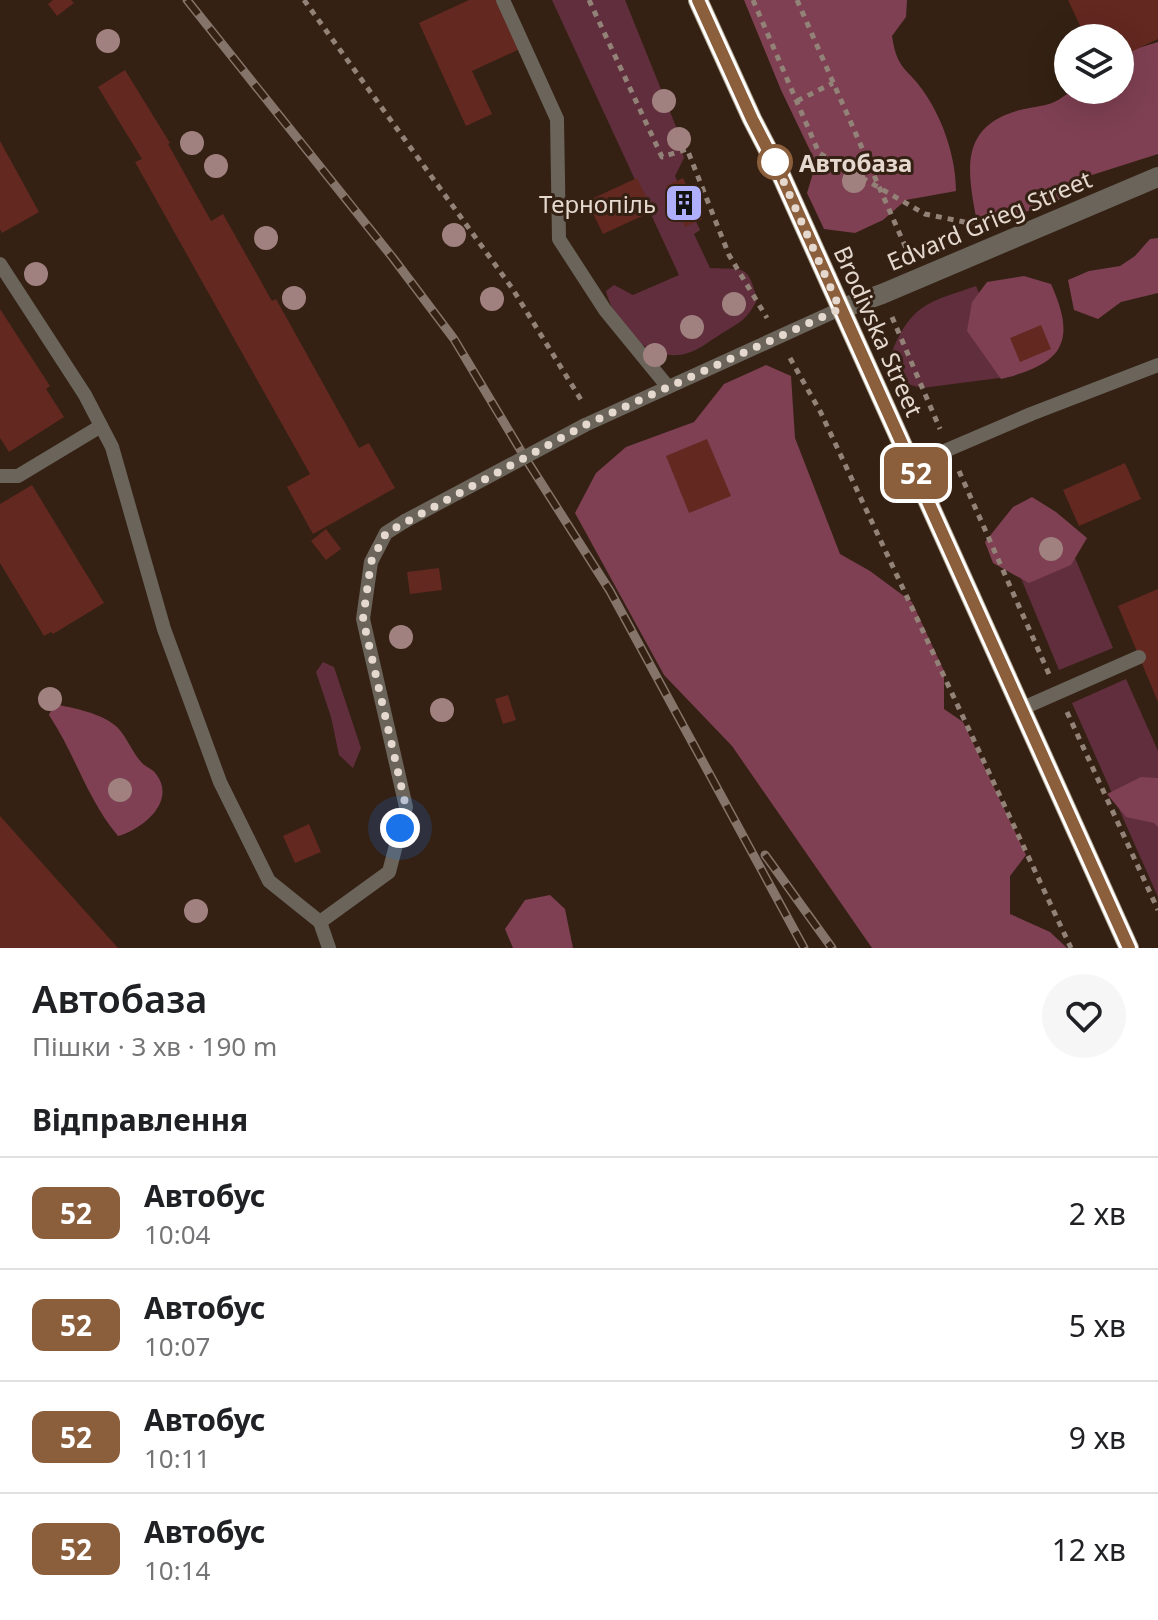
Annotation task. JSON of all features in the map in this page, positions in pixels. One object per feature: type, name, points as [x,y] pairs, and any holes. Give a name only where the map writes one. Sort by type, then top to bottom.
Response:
[{"type":"main road","name":"Brodivska Street","points":[[698,0],[781,175],[1129,948]]},
{"type":"street","name":"Edvard Grieg Street","points":[[840,309],[1158,177]]},
{"type":"lane","points":[[503,0],[557,119],[559,239],[605,310],[668,387]]},
{"type":"lane","points":[[0,264],[85,395],[112,447],[164,629],[220,782],[269,881],[320,922],[329,948]]},
{"type":"lane","points":[[320,922],[389,872],[406,807],[363,619],[371,562],[386,533],[589,423],[840,309]]},
{"type":"lane","points":[[912,465],[1035,412],[1158,365]]},
{"type":"lane","points":[[0,476],[18,476],[101,426]]},
{"type":"lane","points":[[1023,708],[1139,657]]},
{"type":"path","points":[[304,0],[512,288],[589,423]]},
{"type":"path","points":[[589,0],[662,157],[687,149],[729,255],[821,413],[1071,948]]},
{"type":"path","points":[[753,0],[819,153],[925,214],[980,225]]},
{"type":"path","points":[[797,0],[920,278]]},
{"type":"path","points":[[797,101],[833,83]]},
{"type":"path","points":[[882,294],[1158,910]]},
{"type":"shaded area","points":[[552,0],[625,0],[677,129],[684,158],[675,176],[700,230],[694,234],[710,268],[737,269],[751,280],[757,300],[746,317],[692,352],[674,355],[648,348],[626,329],[611,304],[606,291],[614,285],[633,295],[679,275]]},
{"type":"shaded area","points":[[744,0],[907,0],[906,17],[892,36],[894,48],[900,63],[920,86],[938,117],[948,141],[956,191],[906,200],[883,220],[855,233],[824,229],[807,193],[816,163],[781,90]]},
{"type":"shaded area","points":[[1158,42],[1158,154],[1092,175],[1053,204],[1007,217],[976,217],[970,166],[977,138],[987,127],[1001,117],[1054,102],[1134,104],[1134,49]]},
{"type":"shaded area","points":[[1158,238],[1158,293],[1121,302],[1098,319],[1074,310],[1068,280],[1089,271],[1120,266],[1135,256],[1150,239]]},
{"type":"shaded area","points":[[1024,276],[1051,284],[1063,322],[1063,336],[1059,348],[1050,358],[1038,366],[1001,379],[967,331],[972,302],[987,282]]},
{"type":"shaded area","points":[[976,286],[1015,376],[922,388],[903,383],[892,352],[907,323],[934,301]]},
{"type":"shaded area","points":[[766,365],[791,376],[795,438],[840,554],[870,571],[912,602],[944,671],[944,709],[963,722],[1026,855],[1010,876],[1010,914],[1050,932],[1067,948],[872,948],[732,746],[664,675],[575,513],[596,473],[626,447],[694,422],[724,384]]},
{"type":"shaded area","points":[[1032,497],[1087,538],[1071,565],[1029,583],[993,563],[985,542],[1013,507]]},
{"type":"shaded area","points":[[1059,520],[1113,648],[1059,670],[1006,542]]},
{"type":"shaded area","points":[[323,662],[334,667],[361,748],[353,768],[339,755],[331,717],[316,672]]},
{"type":"shaded area","points":[[1126,679],[1158,751],[1158,897],[1072,703]]},
{"type":"shaded area","points":[[54,704],[111,722],[121,731],[142,763],[156,774],[162,794],[160,804],[147,820],[118,836],[89,792],[49,715]]},
{"type":"shaded area","points":[[1141,777],[1158,778],[1158,827],[1154,823],[1126,817],[1107,794]]},
{"type":"shaded area","points":[[550,895],[565,909],[573,948],[513,948],[505,929],[525,900]]},
{"type":"building","points":[[53,0],[71,0],[74,3],[57,16],[48,4]]},
{"type":"building","points":[[469,0],[500,0],[522,48],[472,71],[492,114],[466,126],[419,23]]},
{"type":"building","points":[[1068,0],[1158,0],[1158,39],[1134,50],[1134,24],[1079,24]]},
{"type":"building","points":[[125,70],[170,143],[211,221],[223,214],[272,301],[276,299],[359,448],[369,443],[395,488],[313,534],[287,487],[310,474],[135,162],[142,159],[98,87]]},
{"type":"building","points":[[0,141],[39,212],[2,233],[0,229]]},
{"type":"building","points":[[637,178],[653,211],[603,234],[587,201]]},
{"type":"building","name":"Тернопіль","points":[[683,178],[702,219],[685,227],[666,186]]},
{"type":"building","points":[[0,309],[50,386],[46,389],[64,417],[9,452],[0,438]]},
{"type":"building","points":[[1041,325],[1051,349],[1020,362],[1010,338]]},
{"type":"building","points":[[707,439],[731,496],[689,513],[666,456]]},
{"type":"building","points":[[1125,463],[1141,499],[1079,526],[1063,490]]},
{"type":"building","points":[[32,485],[104,603],[53,634],[44,636],[0,563],[0,504]]},
{"type":"building","points":[[326,529],[341,549],[326,560],[311,541]]},
{"type":"building","points":[[439,568],[442,590],[410,594],[407,572]]},
{"type":"building","points":[[1158,589],[1158,702],[1118,606]]},
{"type":"building","points":[[508,695],[516,720],[503,724],[495,699]]},
{"type":"building","points":[[0,816],[118,948],[0,948]]},
{"type":"building","points":[[309,824],[321,852],[295,863],[283,836]]},
{"type":"railway","points":[[187,0],[454,339],[610,591],[804,948]]},
{"type":"railway","points":[[765,855],[832,948]]},
{"type":"bus line","name":"52","points":[[698,0],[781,175],[1129,948]]},
{"type":"place","name":"Автобаза","points":[[775,162]]},
{"type":"place","name":"Тернопіль","points":[[684,203]]},
{"type":"route","points":[[400,828],[406,807],[363,619],[371,562],[386,533],[585,425],[840,309],[775,162]]}]
